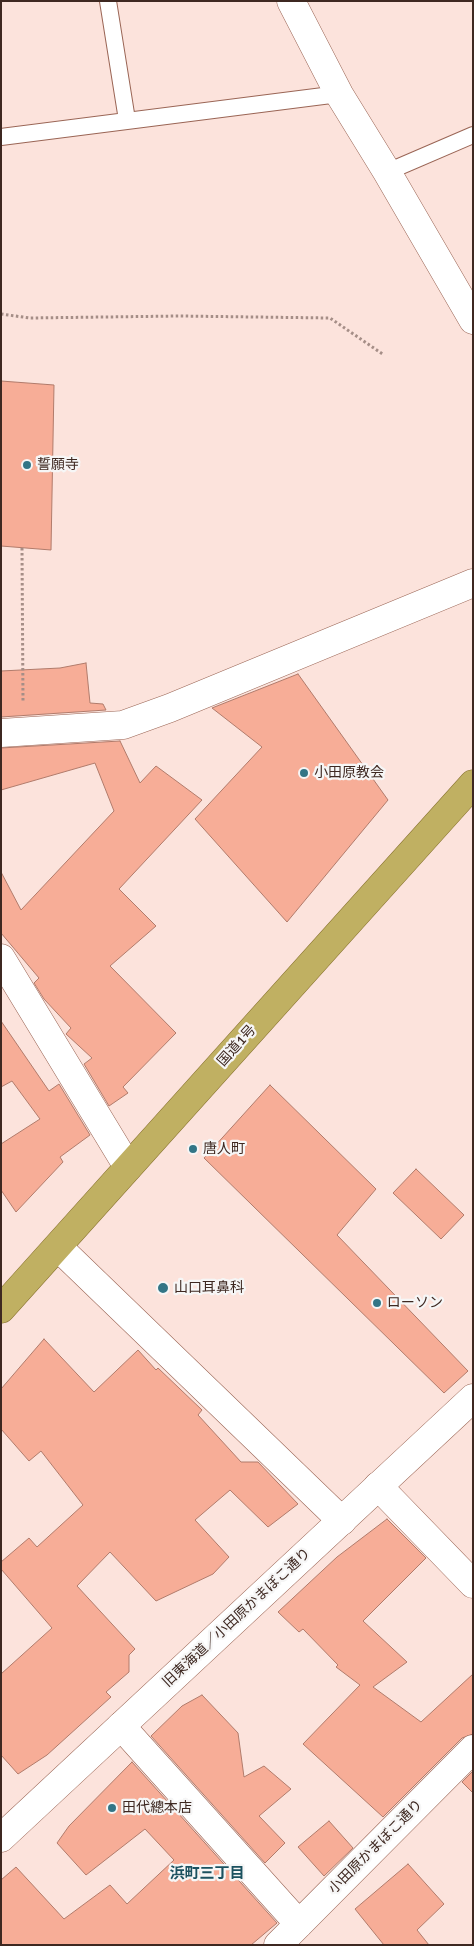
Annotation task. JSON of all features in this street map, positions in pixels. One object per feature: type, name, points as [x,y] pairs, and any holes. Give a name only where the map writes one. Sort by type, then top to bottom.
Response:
[{"type":"highway","name":"国道1号","points":[[1,1309],[473,784]]},
{"type":"street","points":[[291,1],[339,94],[387,172],[473,320]]},
{"type":"street","points":[[12,732],[123,725],[170,708],[473,583]]},
{"type":"street","points":[[1,958],[128,1167]]},
{"type":"street","points":[[58,1247],[342,1521]]},
{"type":"street","name":"旧東海道／小田原かまぼこ通り","points":[[1,1838],[473,1398]]},
{"type":"street","points":[[378,1486],[473,1584]]},
{"type":"street","points":[[121,1726],[299,1924]]},
{"type":"street","name":"小田原かまぼこ通り","points":[[278,1945],[473,1749]]},
{"type":"lane","points":[[108,1],[127,120]]},
{"type":"lane","points":[[1,137],[339,94]]},
{"type":"lane","points":[[387,172],[473,135]]},
{"type":"path","points":[[1,314],[30,318],[180,316],[330,318],[384,355]]},
{"type":"path","points":[[12,732],[22,548]]},
{"type":"building","name":"誓願寺","points":[[1,381],[54,385],[51,550],[1,546]]},
{"type":"building","points":[[86,663],[90,703],[103,704],[106,710],[1,717],[1,671],[60,668]]},
{"type":"building","name":"小田原教会","points":[[298,674],[388,800],[287,922],[195,819],[262,747],[212,708]]},
{"type":"building","points":[[120,741],[140,783],[156,766],[202,800],[119,889],[156,926],[110,966],[176,1033],[123,1087],[128,1093],[109,1106],[84,1064],[92,1058],[66,1034],[71,1028],[44,999],[34,983],[39,978],[1,933],[1,872],[21,910],[114,811],[95,763],[1,790],[1,748]]},
{"type":"building","points":[[1,1021],[49,1091],[59,1084],[90,1135],[60,1157],[63,1162],[16,1212],[1,1190],[1,1144],[40,1119],[12,1081],[1,1087]]},
{"type":"building","name":"ローソン","points":[[270,1085],[376,1189],[337,1235],[468,1371],[444,1393],[204,1158]]},
{"type":"building","points":[[416,1169],[464,1215],[441,1239],[393,1193]]},
{"type":"building","points":[[44,1339],[94,1392],[138,1350],[156,1370],[158,1368],[202,1410],[198,1415],[241,1462],[258,1462],[298,1504],[268,1527],[230,1490],[195,1520],[229,1557],[213,1574],[156,1601],[110,1552],[77,1586],[135,1649],[129,1655],[129,1672],[106,1692],[111,1697],[47,1755],[18,1774],[1,1755],[1,1674],[52,1628],[1,1569],[1,1562],[29,1538],[37,1547],[83,1505],[41,1451],[29,1461],[1,1429],[1,1389]]},
{"type":"building","points":[[387,1519],[426,1558],[363,1621],[407,1662],[373,1687],[421,1722],[473,1674],[473,1734],[462,1738],[383,1817],[303,1744],[360,1685],[336,1667],[338,1665],[303,1629],[299,1632],[278,1612],[337,1557]]},
{"type":"building","points":[[202,1695],[238,1733],[244,1777],[264,1766],[291,1789],[259,1816],[285,1843],[265,1863],[151,1736],[182,1706]]},
{"type":"building","points":[[132,1762],[277,1923],[251,1945],[1,1945],[1,1880],[16,1867],[64,1919],[110,1885],[127,1904],[174,1860],[145,1829],[86,1875],[57,1843],[69,1826]]},
{"type":"building","points":[[473,1771],[473,1793],[462,1782]]},
{"type":"building","points":[[329,1821],[353,1848],[324,1876],[298,1847]]},
{"type":"building","points":[[408,1864],[444,1904],[417,1930],[429,1945],[384,1945],[355,1909]]},
{"type":"place","name":"誓願寺","points":[[27,465]]},
{"type":"place","name":"小田原教会","points":[[304,773]]},
{"type":"place","name":"唐人町","points":[[193,1149]]},
{"type":"place","name":"山口耳鼻科","points":[[163,1288]]},
{"type":"place","name":"ローソン","points":[[377,1303]]},
{"type":"place","name":"田代總本店","points":[[112,1808]]},
{"type":"district","name":"浜町三丁目","points":[[207,1874]]}]
